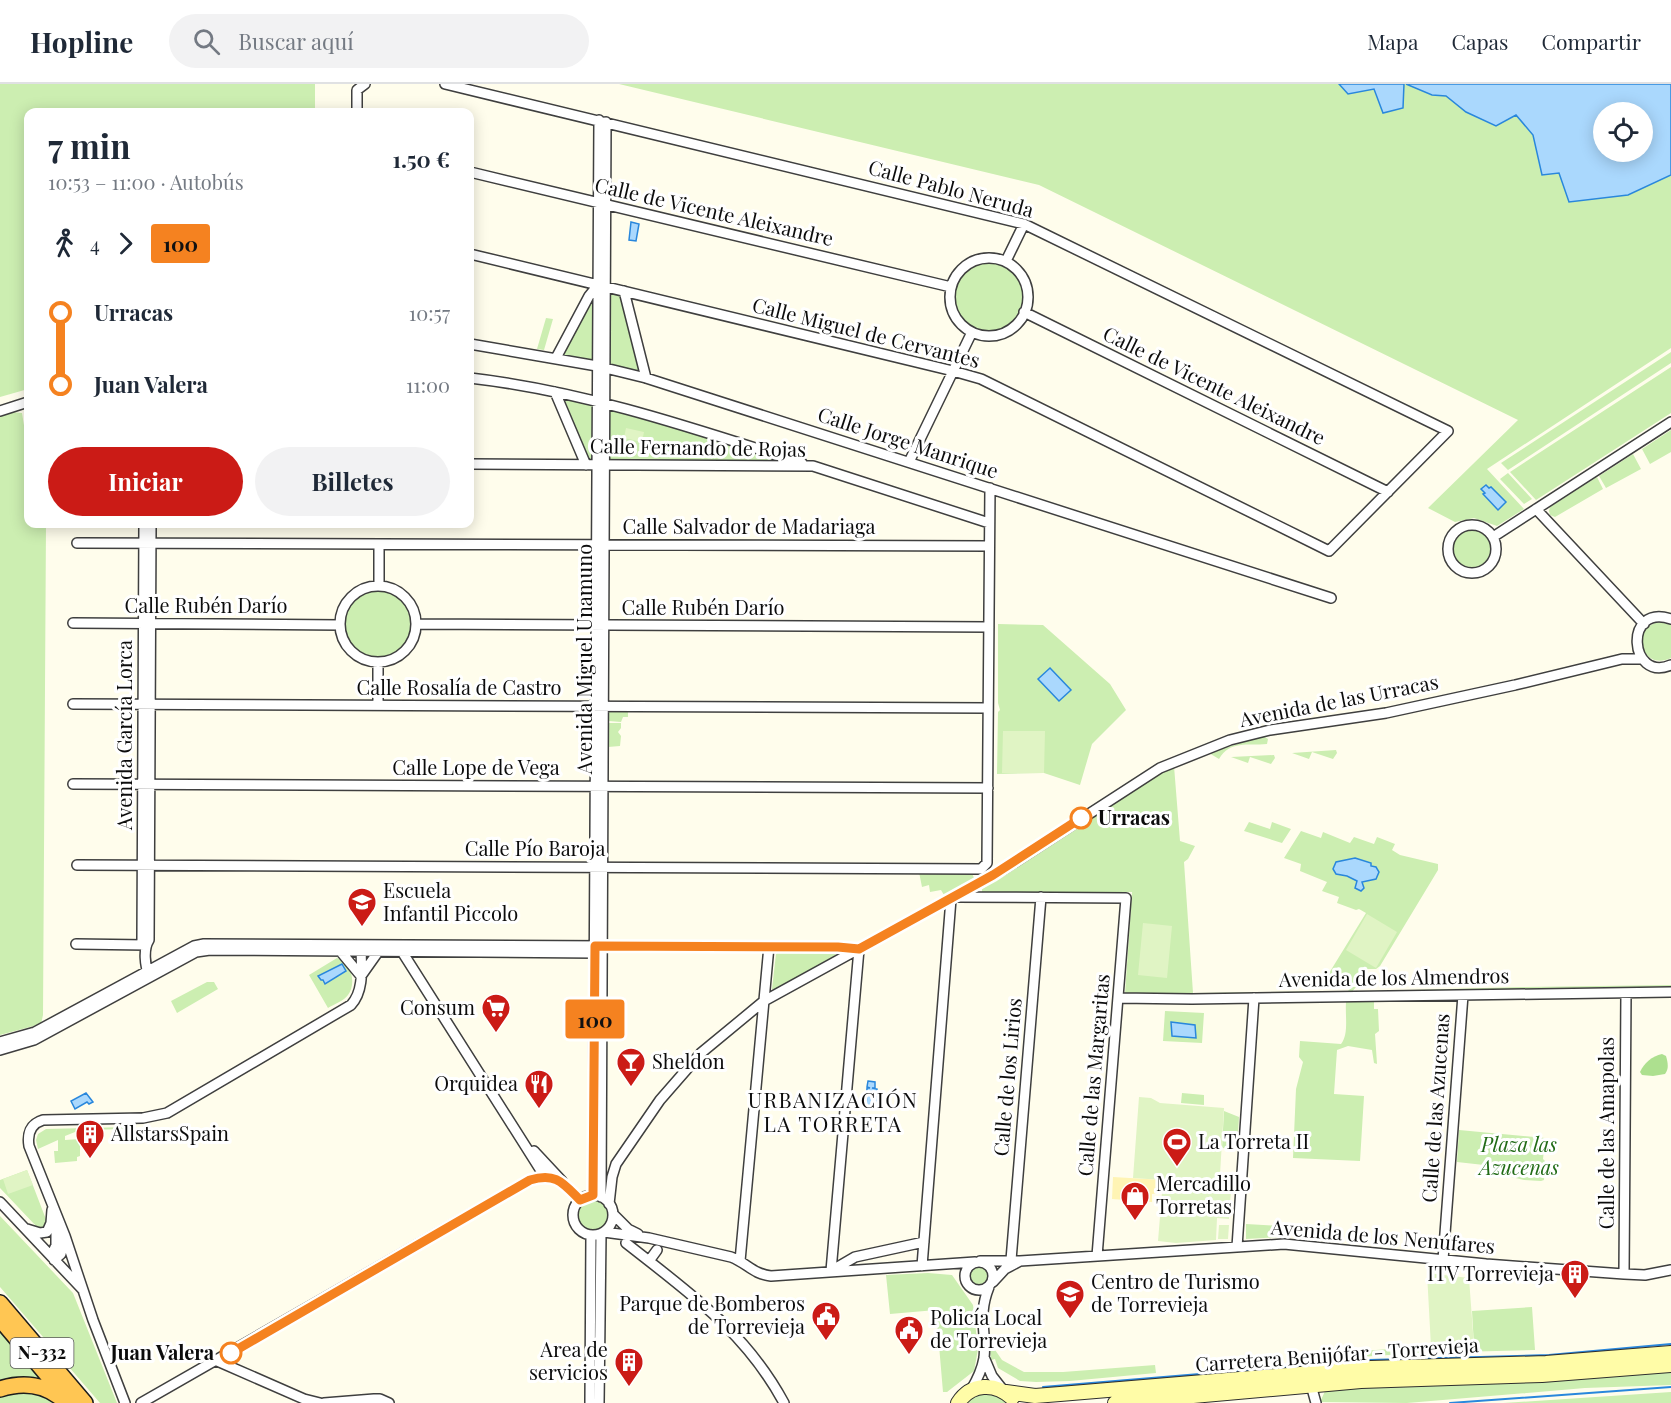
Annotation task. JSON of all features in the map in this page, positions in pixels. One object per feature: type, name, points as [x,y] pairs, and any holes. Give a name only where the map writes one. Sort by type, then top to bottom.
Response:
[{"type":"highway","name":"N-332","points":[[0,1303],[85,1403]]},
{"type":"highway","name":"N-332","points":[[0,1319],[69,1403]]},
{"type":"highway","points":[[0,1389],[20,1384],[31,1385],[50,1391],[69,1403]]},
{"type":"main road","name":"Carretera Benijófar - Torrevieja","points":[[971,1390],[985,1386],[1021,1395],[1053,1395],[1371,1368],[1546,1363],[1671,1353]]},
{"type":"main road","name":"Carretera Benijófar - Torrevieja","points":[[1114,1403],[1311,1385],[1542,1375],[1671,1365]]},
{"type":"main road","points":[[956,1402],[971,1390]]},
{"type":"main road","points":[[1004,1391],[1016,1403]]},
{"type":"street","points":[[357,108],[357,90],[365,84]]},
{"type":"street","name":"Calle Pablo Neruda","points":[[445,84],[1024,224],[1448,431],[1388,492]]},
{"type":"street","name":"Avenida Miguel Unamuno","points":[[601,1199],[597,948],[602,121]]},
{"type":"street","name":"Calle de Vicente Aleixandre","points":[[474,173],[951,287]]},
{"type":"street","points":[[1006,261],[1024,224]]},
{"type":"street","name":"Calle Miguel de Cervantes","points":[[474,255],[953,371],[981,380],[1329,551],[1388,492]]},
{"type":"street","points":[[984,258],[1006,261],[1024,280],[1027,296],[1024,312],[1013,327],[998,334],[981,335],[972,332],[960,323],[952,310],[951,287],[958,273],[969,263],[984,258]]},
{"type":"street","points":[[556,358],[589,296],[601,286]]},
{"type":"street","points":[[624,291],[646,378]]},
{"type":"street","name":"Calle de Vicente Aleixandre","points":[[1024,312],[1388,492]]},
{"type":"street","points":[[909,462],[972,332]]},
{"type":"street","name":"Calle Jorge Manrique","points":[[474,345],[556,358],[646,378],[1331,598]]},
{"type":"street","points":[[474,379],[601,402],[813,466]]},
{"type":"street","points":[[555,392],[586,465]]},
{"type":"street","points":[[0,411],[24,403]]},
{"type":"street","points":[[1496,534],[1671,422]]},
{"type":"street","name":"Calle Fernando de Rojas","points":[[474,464],[813,466],[989,523]]},
{"type":"street","points":[[981,882],[978,869],[987,863],[990,488]]},
{"type":"street","points":[[1536,509],[1644,624]]},
{"type":"street","points":[[1467,525],[1482,527],[1496,534],[1496,553],[1489,566],[1483,571],[1476,573],[1461,571],[1451,561],[1448,554],[1450,539],[1460,528],[1467,525]]},
{"type":"street","name":"Avenida García Lorca","points":[[145,528],[148,542]]},
{"type":"street","name":"Avenida García Lorca","points":[[149,974],[146,945],[149,940],[146,784],[148,542],[150,528]]},
{"type":"street","name":"Calle Salvador de Madariaga","points":[[76,543],[989,546]]},
{"type":"street","points":[[379,544],[379,586]]},
{"type":"street","points":[[379,586],[403,594],[413,608],[417,624],[413,641],[402,655],[387,662],[378,663],[364,660],[351,652],[343,639],[340,625],[348,600],[362,590],[379,586]]},
{"type":"street","points":[[1642,659],[1636,640],[1644,624],[1660,617],[1671,620]]},
{"type":"street","name":"Calle Rubén Darío","points":[[73,623],[340,625]]},
{"type":"street","name":"Calle Rubén Darío","points":[[417,624],[989,627]]},
{"type":"street","name":"Avenida de las Urracas","points":[[1626,658],[1637,649]]},
{"type":"street","name":"Avenida de las Urracas","points":[[601,1199],[612,1178],[616,1164],[660,1100],[701,1053],[764,1001],[981,882],[1148,774],[1170,763],[1222,743],[1276,729],[1386,713],[1626,658],[1642,659],[1658,667],[1671,665]]},
{"type":"street","points":[[378,663],[378,705]]},
{"type":"street","name":"Calle Rosalía de Castro","points":[[73,704],[988,708]]},
{"type":"street","name":"Calle Lope de Vega","points":[[73,784],[987,788]]},
{"type":"street","name":"Calle Pío Baroja","points":[[77,865],[978,869]]},
{"type":"street","points":[[922,1266],[952,898],[1041,897]]},
{"type":"street","name":"Calle de las Margaritas","points":[[1041,897],[1126,898],[1097,1256]]},
{"type":"street","name":"Calle de los Lirios","points":[[1016,1261],[1041,897]]},
{"type":"street","points":[[76,944],[146,945]]},
{"type":"street","points":[[0,1050],[34,1040],[195,946],[204,944],[361,949],[769,946],[859,949],[831,1271]]},
{"type":"street","points":[[740,1261],[769,946]]},
{"type":"street","points":[[0,1042],[35,1032],[196,952],[210,950],[341,952],[361,949],[378,952],[400,949]]},
{"type":"street","points":[[125,1403],[65,1236],[29,1146],[28,1132],[34,1124],[50,1119],[143,1118],[167,1113],[351,1005],[359,993],[361,949]]},
{"type":"street","points":[[400,949],[545,1177]]},
{"type":"street","points":[[341,952],[361,976]]},
{"type":"street","points":[[361,976],[378,952]]},
{"type":"street","name":"Avenida de los Almendros","points":[[1118,998],[1671,992]]},
{"type":"street","name":"Calle de las Amapolas","points":[[1624,1275],[1626,993]]},
{"type":"street","name":"Calle de las Azucenas","points":[[1443,1260],[1462,995]]},
{"type":"street","points":[[1237,1247],[1254,998]]},
{"type":"street","points":[[514,1126],[530,1147],[580,1200],[601,1199],[613,1214],[609,1227],[599,1234],[579,1230],[574,1220],[574,1209],[580,1200]]},
{"type":"street","points":[[141,1403],[530,1180],[545,1177],[562,1182]]},
{"type":"street","points":[[0,1202],[84,1292]]},
{"type":"street","points":[[26,1229],[40,1233],[49,1230],[53,1206]]},
{"type":"street","points":[[53,1206],[57,1238],[53,1258]]},
{"type":"street","name":"Avenida de los Nenúfares","points":[[613,1214],[628,1229],[649,1238],[740,1261],[757,1274],[763,1275],[796,1276],[831,1271],[1284,1244],[1624,1275],[1645,1275],[1671,1270]]},
{"type":"street","points":[[590,1403],[599,1234]]},
{"type":"street","points":[[599,1234],[599,1403]]},
{"type":"street","name":"Avenida de los Nenúfares","points":[[599,1234],[649,1238]]},
{"type":"street","points":[[53,1258],[61,1254],[65,1236]]},
{"type":"street","name":"Avenida de los Nenúfares","points":[[831,1271],[855,1257],[924,1242]]},
{"type":"street","points":[[626,1244],[732,1330],[769,1377],[784,1403]]},
{"type":"street","points":[[649,1261],[657,1250]]},
{"type":"street","points":[[968,1283],[977,1290],[990,1285],[1016,1261]]},
{"type":"street","points":[[971,1390],[979,1375],[984,1357],[982,1314],[994,1276],[991,1267],[977,1262],[966,1270],[968,1283],[982,1314]]},
{"type":"street","name":"Avenida de los Nenúfares","points":[[934,1265],[957,1271],[968,1283]]},
{"type":"street","points":[[984,1357],[992,1376],[1004,1391]]},
{"type":"street","points":[[217,1360],[303,1399],[322,1403],[380,1399],[389,1403]]},
{"type":"street","points":[[1311,1385],[1316,1403]]},
{"type":"green space","points":[[0,84],[315,84],[315,108],[24,108],[24,390],[0,397]]},
{"type":"green space","points":[[619,84],[1671,84],[1671,348],[1487,469],[1524,509],[1497,526],[1474,518],[1455,522],[1428,508],[1518,420],[1039,185]]},
{"type":"green space","points":[[989,263],[1002,266],[1013,273],[1020,284],[1023,297],[1020,310],[1013,321],[1002,328],[989,331],[976,328],[965,321],[958,310],[955,297],[958,284],[965,273],[976,266]]},
{"type":"green space","points":[[609,292],[621,294],[640,373],[609,366]]},
{"type":"green space","points":[[593,298],[594,361],[564,355],[563,353]]},
{"type":"green space","points":[[546,318],[553,319],[544,350],[537,349]]},
{"type":"green space","points":[[1671,352],[1671,363],[1508,470],[1501,463]]},
{"type":"green space","points":[[1671,367],[1671,413],[1536,500],[1510,472]]},
{"type":"green space","points":[[564,398],[594,405],[593,461],[588,459]]},
{"type":"green space","points":[[609,408],[777,460],[610,461],[608,460]]},
{"type":"green space","points":[[11,412],[22,413],[24,528],[46,528],[43,1015],[41,1024],[0,1035],[0,416]]},
{"type":"green space","points":[[626,428],[644,432],[642,442],[624,438]]},
{"type":"green space","points":[[1671,430],[1671,452],[1650,464],[1642,449]]},
{"type":"green space","points":[[1633,454],[1641,469],[1606,488],[1599,476]]},
{"type":"green space","points":[[1508,473],[1532,499],[1524,504],[1500,479]]},
{"type":"green space","points":[[1597,477],[1603,489],[1555,517],[1550,515],[1550,507]]},
{"type":"green space","points":[[1472,529],[1480,530],[1486,535],[1491,541],[1491,557],[1486,563],[1480,568],[1472,569],[1464,568],[1458,563],[1453,557],[1452,549],[1453,541],[1458,535],[1464,530]]},
{"type":"green space","points":[[378,590],[391,593],[402,600],[409,611],[412,624],[409,637],[402,648],[391,655],[378,658],[365,655],[354,648],[347,637],[344,624],[347,611],[354,600],[365,593]]},
{"type":"green space","points":[[1660,622],[1671,625],[1671,658],[1661,661],[1652,659],[1642,647],[1644,632],[1650,626]]},
{"type":"green space","points":[[998,624],[1043,625],[1110,684],[1126,710],[1092,744],[1080,785],[1044,773],[997,774],[998,712],[1000,710],[998,703]]},
{"type":"green space","points":[[609,712],[628,712],[628,717],[623,717],[621,722],[609,721]]},
{"type":"green space","points":[[609,723],[621,723],[618,732],[621,736],[620,746],[608,747]]},
{"type":"green space","points":[[1003,731],[1045,731],[1044,773],[1002,773]]},
{"type":"green space","points":[[1263,736],[1268,739],[1267,744],[1234,746],[1223,753],[1219,759],[1209,753]]},
{"type":"green space","points":[[1336,750],[1337,753],[1333,759],[1312,752],[1309,759],[1292,753]]},
{"type":"green space","points":[[1274,755],[1275,758],[1271,764],[1250,757],[1248,763],[1231,757]]},
{"type":"green space","points":[[1174,766],[1180,841],[1195,846],[1184,862],[1193,993],[1348,991],[1356,987],[1351,993],[1189,996],[1125,994],[1132,892],[982,892],[982,889]]},
{"type":"green space","points":[[1249,822],[1270,829],[1272,822],[1291,829],[1282,843],[1244,831]]},
{"type":"green space","points":[[1301,831],[1321,838],[1323,832],[1350,843],[1354,837],[1374,844],[1377,837],[1395,844],[1392,850],[1400,855],[1438,864],[1438,870],[1380,966],[1376,969],[1364,969],[1360,973],[1359,980],[1353,983],[1323,983],[1366,913],[1337,903],[1339,897],[1322,891],[1327,882],[1300,871],[1301,864],[1284,858]]},
{"type":"green space","points":[[919,872],[972,873],[974,878],[944,895],[941,890],[930,892],[929,885],[922,887]]},
{"type":"green space","points":[[1367,914],[1397,932],[1376,968],[1346,950]]},
{"type":"green space","points":[[1143,923],[1172,926],[1167,978],[1138,975]]},
{"type":"green space","points":[[778,952],[835,953],[836,955],[774,990],[772,989]]},
{"type":"green space","points":[[337,958],[346,963],[349,968],[352,985],[346,997],[328,1008],[309,975]]},
{"type":"green space","points":[[207,982],[214,982],[218,989],[177,1013],[171,1001]]},
{"type":"green space","points":[[1671,985],[1671,987],[1372,993],[1374,991],[1521,987]]},
{"type":"green space","points":[[1374,1001],[1374,1009],[1378,1009],[1379,1031],[1375,1034],[1377,1064],[1374,1063],[1372,1050],[1348,1046],[1337,1050],[1334,1094],[1364,1096],[1360,1161],[1293,1158],[1296,1089],[1303,1062],[1299,1057],[1300,1041],[1341,1044],[1346,1030],[1346,1002]]},
{"type":"green space","points":[[1165,1011],[1204,1013],[1202,1043],[1163,1041]]},
{"type":"green space","points":[[1662,1054],[1666,1056],[1668,1063],[1665,1074],[1642,1075],[1640,1072],[1646,1063]]},
{"type":"green space","points":[[1182,1093],[1204,1095],[1204,1105],[1181,1103]]},
{"type":"green space","name":"La Torreta II","points":[[1139,1097],[1151,1098],[1160,1103],[1224,1108],[1219,1191],[1231,1192],[1230,1202],[1218,1201],[1230,1203],[1230,1213],[1218,1213],[1229,1214],[1229,1219],[1217,1218],[1216,1240],[1176,1243],[1158,1241],[1163,1180],[1133,1178]]},
{"type":"green space","points":[[1224,1111],[1239,1117],[1237,1149],[1222,1148]]},
{"type":"green space","points":[[128,1127],[129,1129],[80,1130],[65,1136],[65,1140],[80,1139],[80,1156],[77,1157],[77,1161],[55,1163],[54,1151],[58,1151],[58,1140],[38,1149],[36,1140],[38,1134],[46,1129]]},
{"type":"green space","name":"Plaza las Azucenas","points":[[1459,1130],[1545,1138],[1544,1180],[1524,1180],[1507,1176],[1493,1166],[1457,1162]]},
{"type":"green space","points":[[27,1170],[47,1222],[42,1228],[36,1226],[0,1188],[0,1180]]},
{"type":"green space","points":[[27,1170],[33,1185],[8,1194],[3,1179]]},
{"type":"green space","points":[[593,1200],[604,1204],[608,1215],[604,1226],[593,1230],[582,1226],[578,1215],[582,1204]]},
{"type":"green space","points":[[0,1216],[73,1293],[117,1403],[100,1403],[0,1287]]},
{"type":"green space","points":[[1246,1224],[1282,1226],[1280,1237],[1246,1239]]},
{"type":"green space","points":[[1219,1225],[1229,1225],[1228,1239],[1218,1239]]},
{"type":"green space","points":[[979,1264],[987,1268],[991,1276],[987,1284],[979,1288],[971,1284],[967,1276],[971,1268]]},
{"type":"green space","points":[[928,1273],[952,1275],[973,1305],[978,1349],[974,1371],[947,1392],[943,1392],[936,1310],[890,1314],[886,1275]]},
{"type":"green space","points":[[1427,1273],[1469,1278],[1474,1346],[1431,1347]]},
{"type":"green space","points":[[1532,1307],[1535,1350],[1418,1353],[1300,1361],[1300,1355],[1474,1346],[1472,1311]]},
{"type":"green space","points":[[0,1326],[46,1380],[0,1383]]},
{"type":"green space","points":[[989,1341],[1002,1360],[1024,1372],[1063,1372],[1155,1365],[1156,1373],[1070,1381],[1020,1381],[998,1368],[995,1359],[991,1360]]},
{"type":"green space","points":[[1671,1371],[1671,1385],[1585,1388],[1407,1403],[1320,1402],[1326,1389]]},
{"type":"green space","points":[[31,1389],[60,1403],[0,1403],[0,1394]]},
{"type":"green space","points":[[983,1392],[999,1395],[1008,1403],[964,1403],[969,1397]]},
{"type":"green space","points":[[1671,1392],[1671,1403],[1503,1403]]},
{"type":"sand","points":[[1113,1177],[1163,1180],[1162,1193],[1152,1194],[1152,1202],[1112,1199]]},
{"type":"water","points":[[1339,84],[1404,84],[1403,108],[1383,113],[1374,89],[1348,94]]},
{"type":"water","points":[[1406,84],[1671,84],[1671,175],[1628,195],[1569,202],[1559,173],[1542,175],[1533,135],[1516,115],[1496,126],[1466,112],[1446,96],[1432,95]]},
{"type":"water","points":[[631,222],[639,224],[636,241],[629,240]]},
{"type":"water","points":[[1486,485],[1506,502],[1498,510],[1483,494],[1485,493],[1481,489]]},
{"type":"water","points":[[1050,668],[1071,690],[1059,701],[1038,679]]},
{"type":"water","points":[[1355,858],[1371,863],[1371,866],[1376,867],[1379,872],[1376,879],[1362,882],[1364,888],[1361,891],[1355,888],[1357,881],[1336,874],[1333,869],[1336,862]]},
{"type":"water","points":[[342,964],[346,971],[325,984],[318,976]]},
{"type":"water","points":[[1171,1022],[1195,1025],[1196,1038],[1172,1036]]},
{"type":"water","points":[[868,1081],[875,1082],[875,1088],[872,1088],[877,1089],[876,1102],[869,1108],[866,1107],[867,1088],[870,1088],[867,1087]]},
{"type":"water","points":[[86,1093],[93,1102],[89,1104],[87,1102],[75,1109],[71,1101]]},
{"type":"waterway","points":[[1043,1387],[1369,1360],[1549,1355],[1671,1344]]},
{"type":"waterway","points":[[1450,1403],[1671,1387]]},
{"type":"bus line","name":"100","points":[[231,1353],[530,1180],[545,1177],[555,1179],[562,1182],[580,1200],[593,1195],[595,946],[845,947],[859,949],[993,875],[1081,818]]},
{"type":"place","name":"Urracas","points":[[1081,818]]},
{"type":"place","name":"Escuela Infantil Piccolo","points":[[362,928]]},
{"type":"place","name":"Consum","points":[[496,1034]]},
{"type":"place","name":"Sheldon","points":[[631,1088]]},
{"type":"place","name":"Orquidea","points":[[539,1110]]},
{"type":"place","name":"AllstarsSpain","points":[[90,1160]]},
{"type":"place","name":"La Torreta II","points":[[1177,1168]]},
{"type":"place","name":"Mercadillo Torretas","points":[[1135,1222]]},
{"type":"place","name":"ITV Torrevieja","points":[[1575,1300]]},
{"type":"place","name":"Centro de Turismo de Torrevieja","points":[[1070,1320]]},
{"type":"place","name":"Parque de Bomberos de Torrevieja","points":[[826,1342]]},
{"type":"place","name":"Juan Valera","points":[[231,1353]]},
{"type":"place","name":"Policía Local de Torrevieja","points":[[909,1356]]},
{"type":"place","name":"Area de servicios","points":[[629,1388]]},
{"type":"district","name":"URBANIZACIÓN LA TORRETA","points":[[833,1113]]}]
